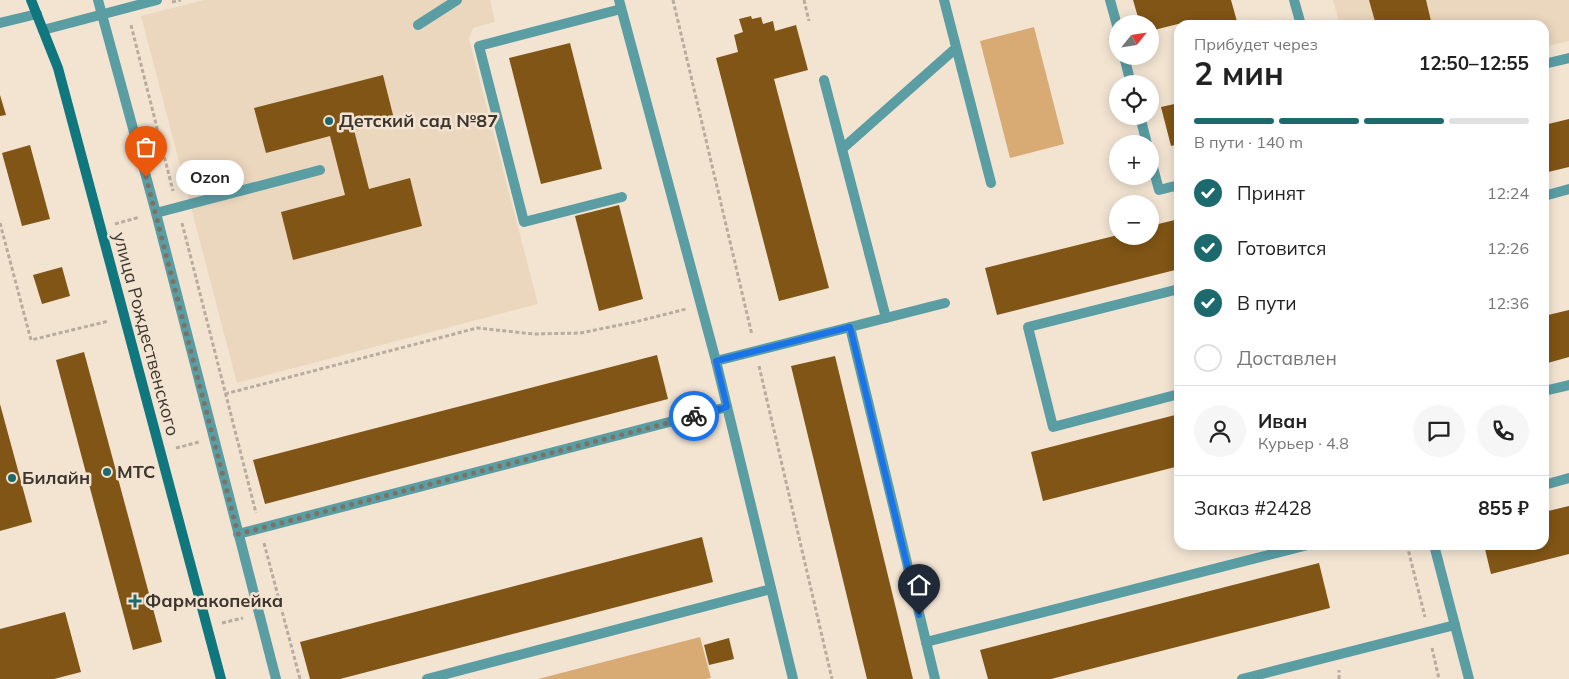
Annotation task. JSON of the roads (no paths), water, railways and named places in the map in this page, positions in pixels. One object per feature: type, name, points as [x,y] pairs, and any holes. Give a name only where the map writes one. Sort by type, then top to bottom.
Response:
[{"type":"street","name":"улица Рождественского","points":[[31,0],[58,68],[221,679]]},
{"type":"street","points":[[98,0],[156,213],[276,679]]},
{"type":"street","points":[[43,30],[157,0]]},
{"type":"street","points":[[418,25],[457,0]]},
{"type":"street","points":[[944,0],[991,183]]},
{"type":"street","points":[[1110,0],[1114,15]]},
{"type":"street","points":[[1294,0],[1299,20]]},
{"type":"street","points":[[622,197],[524,222],[479,46],[620,5],[716,361],[794,679]]},
{"type":"street","points":[[0,23],[37,14]]},
{"type":"street","points":[[842,149],[956,48]]},
{"type":"street","points":[[1549,63],[1569,58]]},
{"type":"street","points":[[824,80],[886,318]]},
{"type":"street","points":[[156,213],[320,170]]},
{"type":"street","points":[[1158,185],[1159,190],[1174,186]]},
{"type":"street","points":[[1549,195],[1569,189]]},
{"type":"street","points":[[1174,290],[1028,327],[1053,427],[1174,395]]},
{"type":"street","points":[[716,361],[945,302]]},
{"type":"street","points":[[850,327],[935,679]]},
{"type":"street","points":[[1549,390],[1569,385]]},
{"type":"street","points":[[238,534],[727,407]]},
{"type":"street","points":[[1549,484],[1569,478]]},
{"type":"street","points":[[926,642],[1288,550]]},
{"type":"street","points":[[1435,550],[1469,679]]},
{"type":"street","points":[[427,679],[771,589]]},
{"type":"street","points":[[1242,679],[1455,625]]},
{"type":"place","name":"Детский сад №87","points":[[329,121]]},
{"type":"place","name":"Ozon","points":[[146,177]]},
{"type":"place","name":"МТС","points":[[107,472]]},
{"type":"place","name":"Билайн","points":[[12,478]]},
{"type":"place","name":"Фармакопейка","points":[[135,601]]}]
